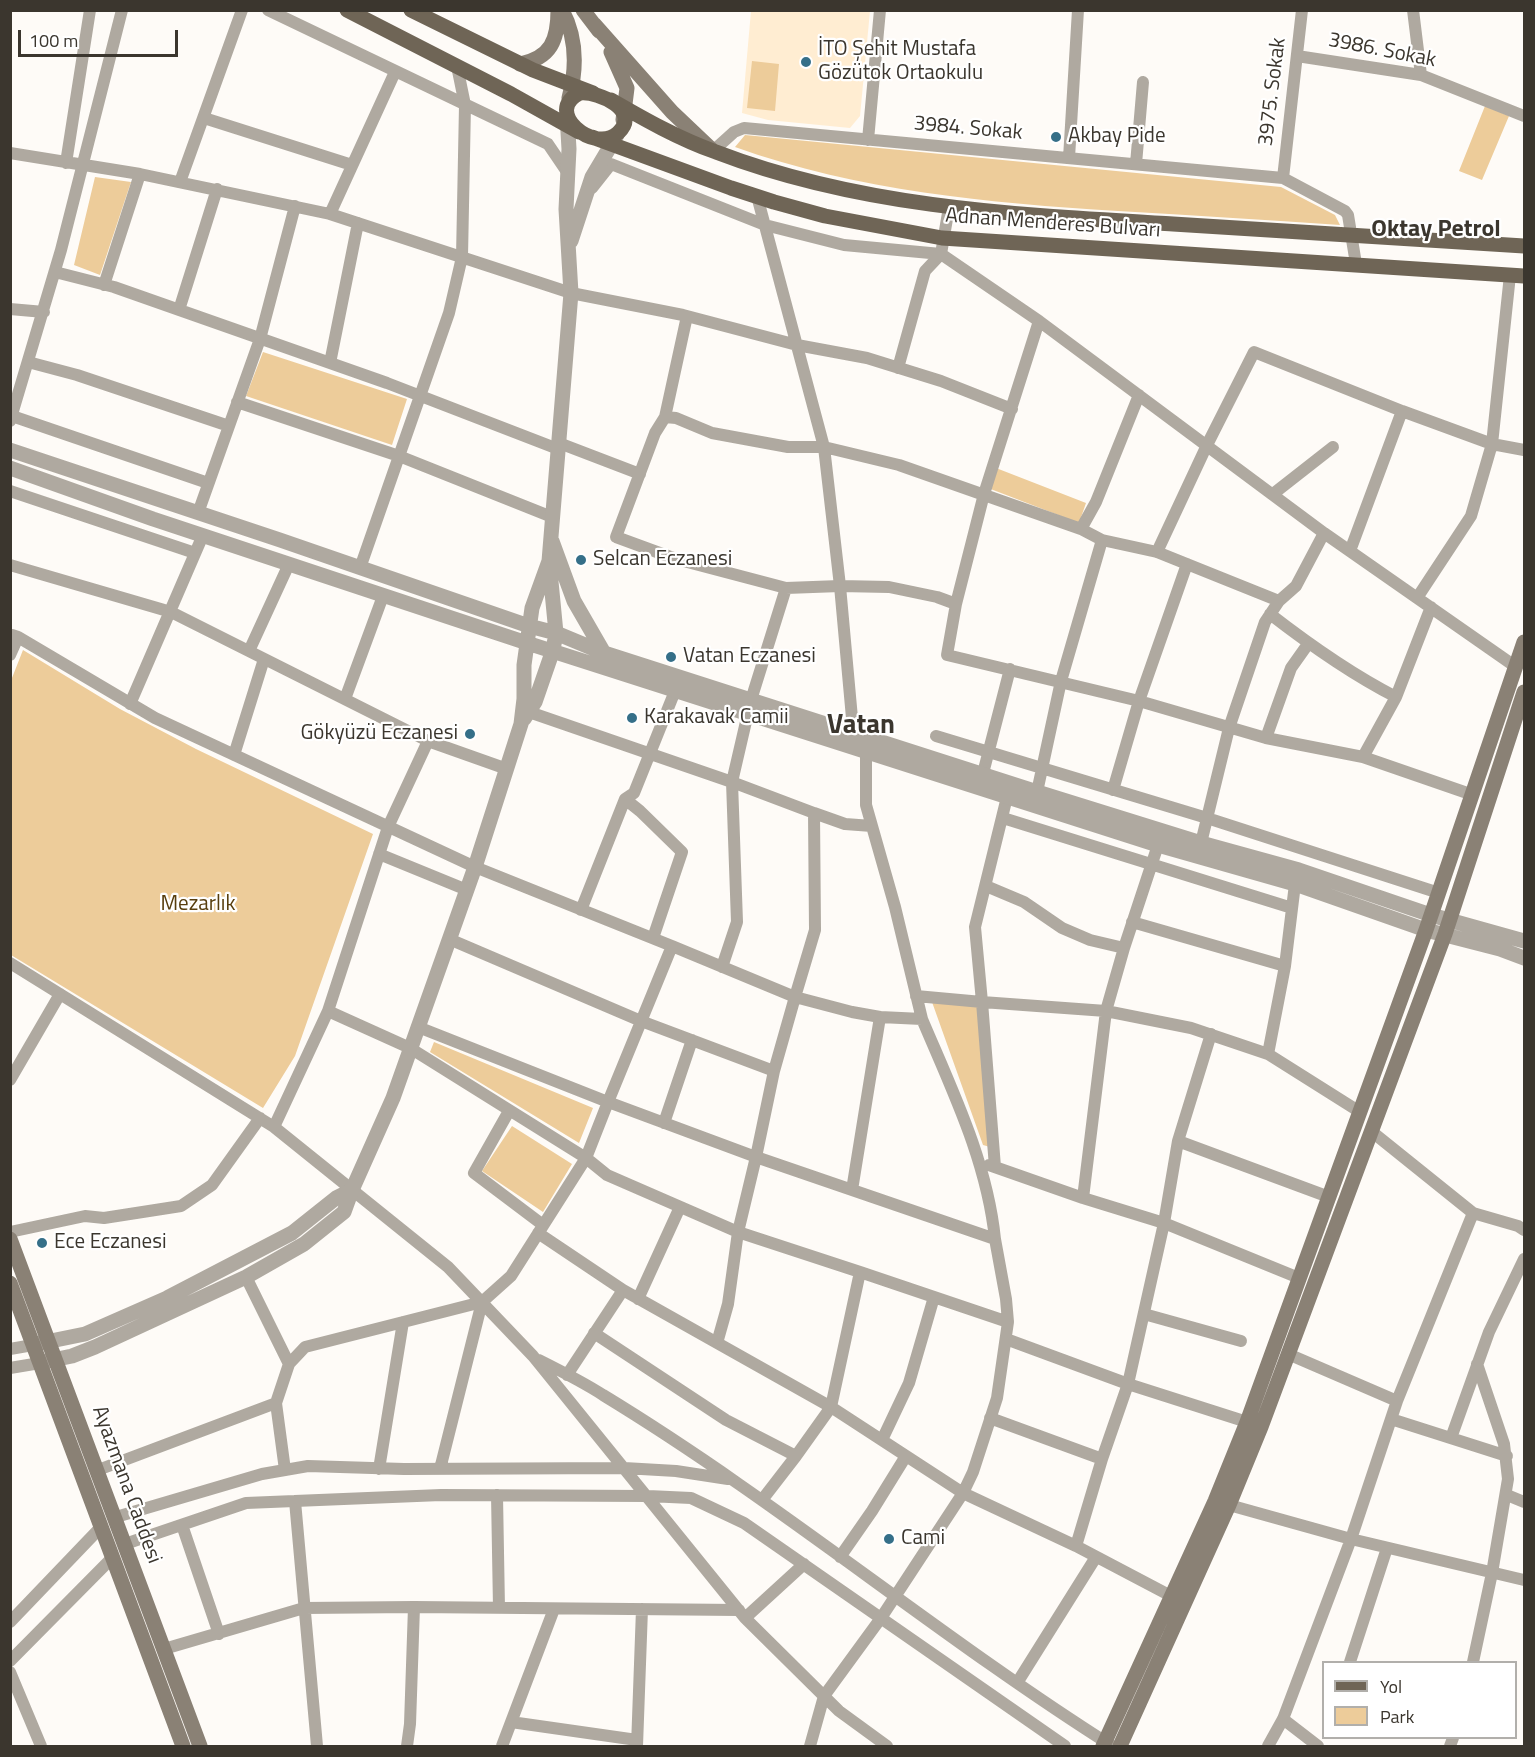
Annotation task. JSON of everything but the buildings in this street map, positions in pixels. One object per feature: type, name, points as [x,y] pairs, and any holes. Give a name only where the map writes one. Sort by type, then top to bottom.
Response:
[{"type":"main road","name":"Adnan Menderes Bulvarı","points":[[347,10],[575,123],[610,144],[757,196],[825,216],[943,238],[1517,275]]},
{"type":"main road","points":[[411,10],[520,64],[611,100],[619,108],[623,119]]},
{"type":"main road","points":[[520,64],[538,58],[547,52],[555,35],[560,10]]},
{"type":"main road","points":[[560,10],[571,31],[574,47],[575,70],[572,86],[575,123]]},
{"type":"main road","points":[[583,10],[672,112],[713,152]]},
{"type":"main road","points":[[575,123],[599,139],[612,137],[623,119],[627,95],[624,79],[594,24]]},
{"type":"main road","points":[[575,123],[575,96],[580,93],[593,93]]},
{"type":"main road","name":"Adnan Menderes Bulvarı","points":[[623,119],[713,152],[788,176],[847,191],[949,207],[1017,214],[1524,246]]},
{"type":"main road","points":[[1110,1745],[1229,1505],[1299,1278],[1520,669],[1524,642]]},
{"type":"main road","points":[[1110,1745],[1171,1596],[1288,1354],[1445,934],[1524,692]]},
{"type":"main road","name":"Ayazmana Caddesi","points":[[10,1239],[200,1746]]},
{"type":"main road","name":"Ayazmana Caddesi","points":[[10,1283],[183,1746]]},
{"type":"street","points":[[66,163],[90,10]]},
{"type":"street","points":[[122,10],[55,272],[11,418],[208,483]]},
{"type":"street","points":[[180,182],[242,10]]},
{"type":"street","points":[[268,10],[548,144],[567,172]]},
{"type":"street","points":[[868,140],[880,10]]},
{"type":"street","points":[[1069,158],[1078,10]]},
{"type":"street","name":"3975. Sokak","points":[[1283,178],[1302,10]]},
{"type":"street","points":[[1413,10],[1421,75]]},
{"type":"street","name":"3986. Sokak","points":[[1297,56],[1421,75],[1524,116]]},
{"type":"street","points":[[360,568],[449,313],[462,257],[465,105],[457,66]]},
{"type":"street","points":[[330,214],[395,72]]},
{"type":"street","points":[[1136,165],[1143,82]]},
{"type":"street","points":[[204,118],[352,165]]},
{"type":"street","points":[[568,247],[592,177],[623,119]]},
{"type":"street","points":[[10,1368],[57,1360],[95,1347],[246,1277],[304,1245],[344,1212],[393,1098],[525,718],[535,702],[553,650],[556,633],[549,561],[571,293],[566,209],[567,172],[575,123]]},
{"type":"street","name":"3984. Sokak","points":[[713,152],[740,128],[1283,178],[1345,211],[1348,215],[1356,264]]},
{"type":"street","points":[[10,153],[140,174],[330,214],[571,293],[687,316],[797,345],[867,358],[941,381],[1012,409]]},
{"type":"street","points":[[585,196],[611,164],[765,225],[844,245],[940,254],[1040,321],[1324,533],[1520,669]]},
{"type":"street","points":[[104,285],[140,174]]},
{"type":"street","points":[[179,310],[217,189]]},
{"type":"street","points":[[757,196],[824,447],[866,805],[895,907],[922,1018],[972,1137],[979,1161],[992,1209],[1008,1322],[997,1398],[973,1472],[963,1492],[893,1596],[881,1618],[824,1696],[810,1746]]},
{"type":"street","points":[[198,513],[260,339],[295,206]]},
{"type":"street","points":[[898,368],[925,271],[940,254],[949,207]]},
{"type":"street","points":[[330,363],[358,223]]},
{"type":"street","points":[[55,272],[104,285],[179,310],[640,474]]},
{"type":"street","points":[[1417,598],[1471,516],[1492,444],[1517,275]]},
{"type":"street","points":[[10,309],[44,312]]},
{"type":"street","points":[[687,316],[665,417],[655,433],[616,537],[676,559],[786,588],[889,587],[937,597],[956,604]]},
{"type":"street","points":[[1040,321],[984,494],[956,604],[947,655],[1061,681],[1266,738],[1363,757],[1473,795]]},
{"type":"street","points":[[1157,552],[1254,352],[1492,444],[1524,450]]},
{"type":"street","points":[[28,362],[77,375],[229,426]]},
{"type":"street","points":[[1081,529],[1096,502],[1139,394]]},
{"type":"street","points":[[237,402],[399,456],[552,518]]},
{"type":"street","points":[[1350,551],[1402,411]]},
{"type":"street","points":[[665,417],[676,418],[712,433],[788,447],[824,447],[899,465],[1081,529],[1102,540],[1157,552],[1279,601]]},
{"type":"street","points":[[1272,494],[1333,447]]},
{"type":"street","points":[[10,450],[529,626],[556,633],[750,707],[860,743],[981,781],[1037,792],[1201,843],[1299,870],[1431,915],[1524,941]]},
{"type":"street","points":[[10,468],[203,536],[527,644],[553,650],[675,691],[750,707]]},
{"type":"street","points":[[10,491],[195,553]]},
{"type":"street","points":[[1201,843],[1229,728],[1264,622],[1279,601],[1296,586],[1324,533]]},
{"type":"street","points":[[130,704],[203,536]]},
{"type":"street","points":[[551,537],[574,601],[604,652]]},
{"type":"street","points":[[1037,792],[1061,681],[1102,540]]},
{"type":"street","points":[[525,718],[524,665],[529,626],[532,608],[549,561]]},
{"type":"street","points":[[249,651],[289,564]]},
{"type":"street","points":[[1113,790],[1139,702],[1187,564]]},
{"type":"street","points":[[10,565],[171,612],[428,741],[507,769]]},
{"type":"street","points":[[722,967],[737,922],[732,782],[750,707],[786,588]]},
{"type":"street","points":[[345,699],[383,596]]},
{"type":"street","points":[[1363,757],[1396,697],[1431,608]]},
{"type":"street","points":[[1270,614],[1308,644],[1370,684],[1396,697]]},
{"type":"street","points":[[10,655],[14,636],[155,718],[388,827],[475,867],[795,998],[880,1017],[922,1018]]},
{"type":"street","points":[[1266,738],[1291,668],[1308,644]]},
{"type":"street","points":[[234,755],[264,659]]},
{"type":"street","points":[[981,781],[1010,669]]},
{"type":"street","points":[[581,910],[625,800],[634,794],[675,691]]},
{"type":"street","points":[[525,718],[732,782],[845,824],[872,826]]},
{"type":"street","points":[[936,736],[1207,818],[1439,894]]},
{"type":"street","points":[[274,1127],[328,1011],[388,827],[428,741]]},
{"type":"street","points":[[981,781],[1007,797],[1158,845],[1295,884],[1426,930],[1524,958]]},
{"type":"street","points":[[995,1167],[975,927],[1007,797]]},
{"type":"street","points":[[625,800],[640,811],[682,852],[652,938]]},
{"type":"street","points":[[717,1343],[728,1304],[738,1232],[774,1071],[815,930],[814,813]]},
{"type":"street","points":[[1003,818],[1292,908]]},
{"type":"street","points":[[1083,1198],[1106,1011],[1158,845]]},
{"type":"street","points":[[379,854],[467,890]]},
{"type":"street","points":[[1268,1054],[1285,966],[1295,884]]},
{"type":"street","points":[[986,886],[1024,902],[1062,928],[1090,940],[1124,948]]},
{"type":"street","points":[[1132,922],[1285,966]]},
{"type":"street","points":[[449,939],[641,1021],[774,1071]]},
{"type":"street","points":[[285,1470],[276,1403],[289,1364],[305,1347],[482,1302],[511,1276],[586,1158],[672,946]]},
{"type":"street","points":[[10,963],[274,1127],[448,1268],[533,1356],[742,1614],[839,1711],[887,1746]]},
{"type":"street","points":[[10,1080],[60,994]]},
{"type":"street","points":[[916,996],[1106,1011],[1191,1028],[1268,1054],[1360,1112]]},
{"type":"street","points":[[328,1011],[410,1048],[586,1158],[607,1175],[738,1232],[1008,1322]]},
{"type":"street","points":[[852,1190],[880,1017]]},
{"type":"street","points":[[418,1027],[756,1157],[995,1239]]},
{"type":"street","points":[[1076,1546],[1102,1459],[1128,1384],[1164,1223],[1178,1141],[1211,1034]]},
{"type":"street","points":[[664,1123],[692,1040]]},
{"type":"street","points":[[509,1111],[474,1173],[541,1229],[622,1290],[831,1407],[963,1492],[1076,1546],[1171,1596]]},
{"type":"street","points":[[10,1232],[85,1216],[105,1218],[181,1206],[212,1185],[260,1118]]},
{"type":"street","points":[[1371,1131],[1473,1213],[1518,1226],[1524,1230]]},
{"type":"street","points":[[1178,1141],[1329,1197]]},
{"type":"street","points":[[979,1161],[1083,1198],[1164,1223],[1299,1278]]},
{"type":"street","points":[[10,1349],[50,1342],[94,1330],[167,1298],[292,1233],[336,1198],[352,1190]]},
{"type":"street","points":[[638,1299],[680,1207]]},
{"type":"street","points":[[1268,1746],[1283,1719],[1351,1539],[1397,1401],[1473,1213]]},
{"type":"street","points":[[1451,1437],[1489,1332],[1524,1259]]},
{"type":"street","points":[[762,1500],[831,1407],[860,1272]]},
{"type":"street","points":[[246,1277],[289,1364]]},
{"type":"street","points":[[567,1375],[622,1290]]},
{"type":"street","points":[[882,1440],[909,1383],[934,1297]]},
{"type":"street","points":[[440,1469],[482,1302]]},
{"type":"street","points":[[1144,1314],[1241,1341]]},
{"type":"street","points":[[379,1468],[403,1322]]},
{"type":"street","points":[[594,1333],[726,1420],[796,1456]]},
{"type":"street","points":[[1006,1339],[1128,1384],[1254,1424]]},
{"type":"street","points":[[1288,1354],[1397,1401]]},
{"type":"street","points":[[533,1356],[603,1394],[762,1500],[893,1596],[1110,1745]]},
{"type":"street","points":[[1473,1661],[1507,1495],[1508,1479],[1501,1432],[1477,1364]]},
{"type":"street","points":[[98,1470],[276,1403]]},
{"type":"street","points":[[990,1418],[1102,1459]]},
{"type":"street","points":[[1391,1419],[1506,1456]]},
{"type":"street","points":[[840,1557],[906,1456]]},
{"type":"street","points":[[116,1517],[262,1474],[308,1466],[440,1469],[624,1468],[732,1480]]},
{"type":"street","points":[[125,1544],[246,1503],[441,1495],[691,1498],[744,1522],[1065,1746]]},
{"type":"street","points":[[497,1495],[499,1608]]},
{"type":"street","points":[[1507,1495],[1524,1502]]},
{"type":"street","points":[[295,1501],[317,1746]]},
{"type":"street","points":[[1229,1505],[1351,1539],[1524,1580]]},
{"type":"street","points":[[182,1525],[219,1634]]},
{"type":"street","points":[[10,1622],[101,1527]]},
{"type":"street","points":[[1350,1661],[1387,1548]]},
{"type":"street","points":[[1017,1683],[1096,1557]]},
{"type":"street","points":[[10,1661],[112,1558]]},
{"type":"street","points":[[164,1649],[304,1608],[642,1609],[742,1614],[804,1564]]},
{"type":"street","points":[[407,1746],[410,1724],[414,1607]]},
{"type":"street","points":[[502,1746],[554,1609]]},
{"type":"street","points":[[511,1722],[637,1743],[642,1609]]},
{"type":"street","points":[[10,1672],[41,1746]]},
{"type":"street","points":[[1283,1719],[1320,1746]]},
{"type":"shaded area","name":"İTO Şehit Mustafa Gözütok Ortaokulu","points":[[751,11],[870,11],[860,116],[850,128],[768,120],[742,113]]},
{"type":"green space","points":[[752,61],[779,64],[775,111],[747,108]]},
{"type":"green space","points":[[1485,106],[1509,116],[1482,180],[1459,171]]},
{"type":"green space","points":[[745,135],[1281,187],[1335,215],[1340,225],[1069,208],[924,192],[828,174],[735,147]]},
{"type":"green space","points":[[95,177],[131,182],[100,275],[74,265]]},
{"type":"green space","points":[[263,352],[407,399],[392,445],[246,396]]},
{"type":"green space","points":[[996,468],[1086,503],[1079,523],[988,488]]},
{"type":"green space","name":"Mezarlık","points":[[23,650],[120,709],[196,749],[373,834],[295,1056],[263,1108],[11,955],[10,683]]},
{"type":"green space","points":[[932,1002],[978,1007],[990,1147],[983,1145]]},
{"type":"green space","points":[[434,1042],[593,1108],[579,1143],[430,1052]]},
{"type":"green space","points":[[512,1126],[572,1164],[543,1212],[482,1171]]},
{"type":"place","name":"İTO Şehit Mustafa Gözütok Ortaokulu","points":[[806,62]]},
{"type":"place","name":"Akbay Pide","points":[[1056,137]]},
{"type":"place","name":"Selcan Eczanesi","points":[[581,560]]},
{"type":"place","name":"Vatan Eczanesi","points":[[671,657]]},
{"type":"place","name":"Karakavak Camii","points":[[632,718]]},
{"type":"place","name":"Gökyüzü Eczanesi","points":[[470,734]]},
{"type":"place","name":"Ece Eczanesi","points":[[42,1243]]},
{"type":"place","name":"Cami","points":[[889,1539]]},
{"type":"district","name":"Oktay Petrol","points":[[1436,230]]},
{"type":"district","name":"Vatan","points":[[861,726]]}]
